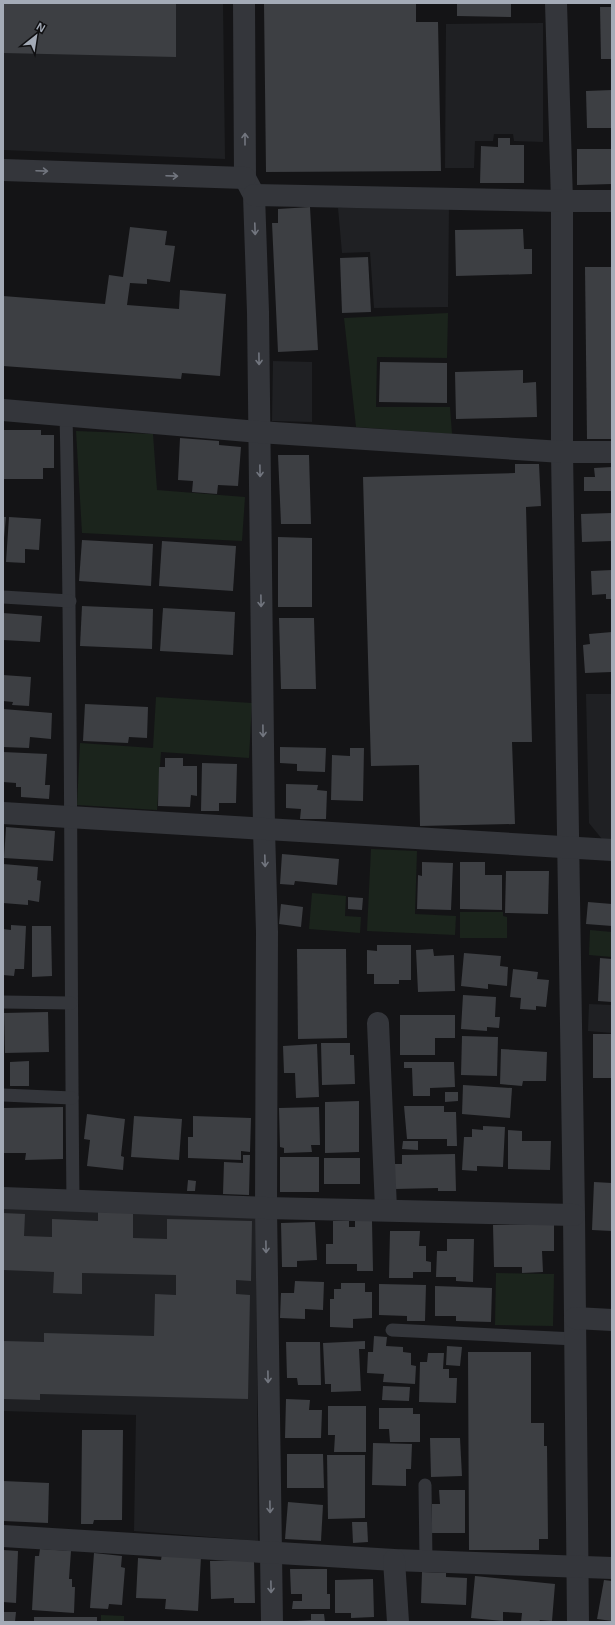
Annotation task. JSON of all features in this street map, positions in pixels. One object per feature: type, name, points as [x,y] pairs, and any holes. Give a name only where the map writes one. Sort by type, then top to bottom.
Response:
[{"type":"street","points":[[244,3],[250,187],[258,312],[264,830],[267,932],[266,1208],[272,1622]]},
{"type":"street","points":[[556,3],[562,202],[562,452],[574,1215],[578,1622]]},
{"type":"street","points":[[3,170],[250,187],[562,202],[612,201]]},
{"type":"street","points":[[3,410],[66,414],[259,432],[562,452],[612,452]]},
{"type":"street","points":[[3,813],[612,850]]},
{"type":"street","points":[[378,1023],[386,1209]]},
{"type":"street","points":[[3,1198],[266,1208],[386,1209],[574,1215]]},
{"type":"street","points":[[575,1328],[612,1320]]},
{"type":"street","points":[[3,1536],[394,1560],[612,1568]]},
{"type":"street","points":[[394,1560],[398,1622]]},
{"type":"lane","points":[[66,414],[70,601],[69,818],[73,1200]]},
{"type":"lane","points":[[3,598],[70,601]]},
{"type":"lane","points":[[3,1002],[71,1003]]},
{"type":"lane","points":[[3,1095],[72,1098]]},
{"type":"lane","points":[[392,1330],[575,1328]]},
{"type":"lane","points":[[425,1485],[426,1560]]},
{"type":"shaded area","points":[[3,3],[223,3],[225,159],[3,150]]},
{"type":"shaded area","points":[[543,23],[543,142],[514,141],[513,134],[494,134],[493,141],[475,141],[474,168],[445,168],[446,24]]},
{"type":"shaded area","points":[[449,207],[448,307],[374,308],[370,252],[342,253],[338,208]]},
{"type":"shaded area","points":[[448,313],[447,358],[377,357],[376,407],[450,407],[452,434],[356,427],[344,318]]},
{"type":"shaded area","points":[[273,361],[312,362],[312,422],[272,421]]},
{"type":"shaded area","points":[[76,431],[153,434],[157,490],[245,497],[242,541],[82,533]]},
{"type":"shaded area","points":[[586,694],[612,694],[612,839],[602,839],[589,823]]},
{"type":"shaded area","points":[[156,697],[252,703],[249,758],[161,752],[157,810],[77,805],[80,743],[153,748]]},
{"type":"shaded area","points":[[371,849],[417,851],[415,914],[456,916],[455,935],[367,931]]},
{"type":"shaded area","points":[[312,893],[346,896],[345,916],[361,917],[360,933],[309,929]]},
{"type":"shaded area","points":[[460,912],[503,912],[503,916],[507,917],[507,938],[460,938]]},
{"type":"shaded area","points":[[590,930],[612,932],[612,957],[589,955]]},
{"type":"shaded area","points":[[589,1004],[612,1005],[612,1033],[588,1031]]},
{"type":"shaded area","points":[[3,1208],[256,1214],[258,1541],[134,1531],[136,1415],[3,1411]]},
{"type":"shaded area","points":[[496,1273],[554,1274],[553,1326],[495,1325]]},
{"type":"shaded area","points":[[101,1615],[124,1616],[124,1622],[101,1622]]},
{"type":"building","points":[[3,3],[176,3],[176,57],[3,53]]},
{"type":"building","points":[[264,3],[416,3],[416,22],[438,22],[441,171],[266,172]]},
{"type":"building","points":[[457,3],[511,3],[511,17],[457,16]]},
{"type":"building","points":[[600,7],[612,7],[612,59],[601,59]]},
{"type":"building","points":[[612,90],[612,128],[587,128],[586,91]]},
{"type":"building","points":[[498,138],[510,138],[510,145],[524,145],[524,183],[480,183],[481,146],[498,147]]},
{"type":"building","points":[[577,149],[612,149],[612,184],[577,185]]},
{"type":"building","points":[[310,207],[318,350],[278,352],[272,223],[278,223],[278,209]]},
{"type":"building","points":[[130,227],[167,231],[165,245],[175,246],[170,282],[147,279],[147,284],[130,283],[127,305],[179,309],[180,290],[226,294],[220,376],[182,373],[181,379],[3,366],[3,296],[105,304],[109,275],[123,277]]},
{"type":"building","points":[[523,229],[524,249],[532,249],[532,274],[456,276],[455,230]]},
{"type":"building","points":[[368,257],[371,312],[342,313],[340,258]]},
{"type":"building","points":[[585,267],[612,267],[612,439],[587,439]]},
{"type":"building","points":[[380,362],[447,363],[447,403],[379,402]]},
{"type":"building","points":[[523,370],[523,383],[536,382],[537,417],[456,419],[455,372]]},
{"type":"building","points":[[3,430],[41,430],[41,435],[54,435],[54,468],[43,468],[43,479],[3,479]]},
{"type":"building","points":[[180,438],[219,441],[219,445],[241,447],[238,486],[218,485],[217,494],[192,492],[193,481],[178,480]]},
{"type":"building","points":[[278,455],[309,455],[311,524],[281,524]]},
{"type":"building","points":[[515,464],[539,464],[541,506],[526,507],[532,742],[512,742],[515,824],[420,826],[419,765],[371,766],[363,477],[515,473]]},
{"type":"building","points":[[612,467],[612,491],[584,491],[584,477],[595,477],[594,468]]},
{"type":"building","points":[[612,513],[612,541],[582,542],[581,514]]},
{"type":"building","points":[[3,517],[6,517],[4,538],[3,538]]},
{"type":"building","points":[[9,517],[41,519],[39,550],[25,549],[25,563],[6,562]]},
{"type":"building","points":[[278,537],[312,538],[312,607],[278,607]]},
{"type":"building","points":[[82,540],[153,544],[151,586],[79,581]]},
{"type":"building","points":[[162,541],[236,546],[233,591],[159,586]]},
{"type":"building","points":[[612,570],[612,599],[606,599],[606,594],[592,595],[591,571]]},
{"type":"building","points":[[82,606],[153,609],[152,649],[80,646]]},
{"type":"building","points":[[163,608],[235,612],[233,655],[160,651]]},
{"type":"building","points":[[3,613],[42,616],[40,642],[3,640]]},
{"type":"building","points":[[279,618],[314,618],[316,689],[281,689]]},
{"type":"building","points":[[612,632],[612,672],[585,673],[583,645],[590,644],[589,634]]},
{"type":"building","points":[[3,675],[31,677],[29,706],[12,705],[13,702],[3,701]]},
{"type":"building","points":[[85,704],[148,707],[147,738],[129,737],[128,743],[83,741]]},
{"type":"building","points":[[3,709],[52,713],[51,739],[30,737],[29,748],[3,747]]},
{"type":"building","points":[[280,747],[326,748],[325,772],[297,771],[297,764],[280,763]]},
{"type":"building","points":[[350,748],[364,748],[363,801],[331,800],[332,755],[350,756]]},
{"type":"building","points":[[3,752],[47,754],[45,785],[50,785],[49,799],[21,797],[21,787],[16,787],[16,783],[3,782]]},
{"type":"building","points":[[165,758],[183,758],[183,766],[197,766],[197,796],[191,795],[190,807],[158,806],[159,767],[165,767]]},
{"type":"building","points":[[202,763],[237,764],[236,803],[219,803],[219,811],[201,811]]},
{"type":"building","points":[[286,784],[318,785],[317,790],[327,791],[326,819],[300,819],[301,809],[286,808]]},
{"type":"building","points":[[6,827],[55,831],[53,861],[4,858]]},
{"type":"building","points":[[282,854],[339,859],[337,885],[295,881],[294,885],[280,884]]},
{"type":"building","points":[[422,862],[453,863],[451,910],[417,909],[418,875],[422,876]]},
{"type":"building","points":[[460,862],[485,862],[485,875],[502,875],[502,910],[460,909]]},
{"type":"building","points":[[3,864],[38,867],[37,880],[41,881],[39,902],[28,900],[28,905],[3,903]]},
{"type":"building","points":[[506,871],[549,871],[548,914],[505,913]]},
{"type":"building","points":[[348,897],[363,898],[362,910],[348,909]]},
{"type":"building","points":[[588,902],[612,904],[612,926],[586,924]]},
{"type":"building","points":[[281,904],[303,907],[301,927],[279,924]]},
{"type":"building","points":[[11,925],[26,926],[24,969],[15,969],[14,976],[3,975],[3,929],[11,930]]},
{"type":"building","points":[[32,926],[51,926],[52,976],[32,977]]},
{"type":"building","points":[[377,945],[411,945],[411,980],[399,980],[399,984],[374,984],[374,974],[367,974],[367,950],[377,951]]},
{"type":"building","points":[[297,949],[346,949],[347,1038],[298,1039]]},
{"type":"building","points":[[433,949],[434,956],[454,955],[455,991],[418,992],[416,950]]},
{"type":"building","points":[[464,953],[501,956],[500,966],[508,967],[507,986],[488,984],[488,989],[461,986]]},
{"type":"building","points":[[600,958],[612,959],[612,1002],[598,1001]]},
{"type":"building","points":[[513,969],[538,972],[537,979],[549,980],[546,1007],[536,1006],[536,1010],[520,1009],[521,998],[510,997]]},
{"type":"building","points":[[463,995],[496,997],[495,1017],[500,1017],[499,1028],[487,1027],[487,1031],[461,1029]]},
{"type":"building","points":[[48,1012],[49,1052],[5,1053],[4,1013]]},
{"type":"building","points":[[400,1015],[455,1015],[455,1038],[435,1038],[435,1055],[400,1055]]},
{"type":"building","points":[[593,1034],[612,1034],[612,1078],[593,1078]]},
{"type":"building","points":[[462,1036],[498,1037],[497,1076],[461,1075]]},
{"type":"building","points":[[321,1043],[350,1043],[350,1055],[354,1055],[355,1084],[322,1085]]},
{"type":"building","points":[[317,1044],[319,1097],[296,1098],[295,1073],[284,1073],[283,1046]]},
{"type":"building","points":[[501,1049],[547,1052],[546,1081],[523,1081],[522,1086],[500,1084]]},
{"type":"building","points":[[29,1061],[29,1086],[10,1086],[10,1062]]},
{"type":"building","points":[[404,1062],[454,1062],[455,1087],[430,1088],[430,1096],[413,1096],[412,1068],[404,1068]]},
{"type":"building","points":[[463,1085],[512,1088],[510,1118],[462,1114]]},
{"type":"building","points":[[445,1092],[458,1092],[458,1101],[445,1102]]},
{"type":"building","points":[[359,1101],[359,1152],[325,1153],[325,1102]]},
{"type":"building","points":[[404,1106],[444,1106],[444,1112],[456,1112],[457,1146],[447,1146],[447,1139],[407,1139]]},
{"type":"building","points":[[63,1107],[63,1159],[25,1160],[26,1153],[3,1153],[3,1108]]},
{"type":"building","points":[[319,1107],[320,1145],[311,1145],[312,1152],[284,1153],[284,1148],[280,1147],[279,1108]]},
{"type":"building","points":[[87,1114],[125,1119],[121,1156],[124,1157],[123,1170],[87,1166],[90,1140],[84,1139]]},
{"type":"building","points":[[134,1116],[182,1119],[179,1160],[131,1157]]},
{"type":"building","points":[[193,1116],[251,1118],[250,1152],[241,1151],[241,1160],[188,1158],[188,1137],[193,1137]]},
{"type":"building","points":[[483,1126],[505,1127],[503,1167],[477,1166],[477,1171],[462,1170],[464,1137],[472,1137],[472,1129],[483,1130]]},
{"type":"building","points":[[508,1130],[522,1131],[522,1141],[551,1141],[550,1170],[508,1169]]},
{"type":"building","points":[[403,1141],[418,1141],[418,1150],[402,1149]]},
{"type":"building","points":[[455,1154],[456,1191],[438,1191],[438,1188],[395,1189],[394,1164],[402,1164],[402,1155]]},
{"type":"building","points":[[243,1155],[250,1155],[249,1195],[223,1194],[224,1162],[243,1163]]},
{"type":"building","points":[[280,1157],[319,1157],[319,1192],[280,1192]]},
{"type":"building","points":[[324,1158],[360,1158],[360,1184],[324,1184]]},
{"type":"building","points":[[188,1180],[196,1181],[195,1191],[187,1191]]},
{"type":"building","points":[[594,1182],[612,1183],[612,1231],[592,1230]]},
{"type":"building","points":[[98,1212],[133,1213],[133,1238],[167,1239],[167,1219],[252,1221],[251,1281],[236,1280],[236,1294],[250,1295],[248,1399],[40,1394],[40,1400],[3,1399],[3,1341],[44,1342],[44,1333],[154,1336],[155,1294],[176,1295],[176,1275],[82,1273],[82,1294],[53,1293],[54,1272],[3,1270],[3,1213],[25,1214],[24,1236],[52,1237],[52,1219],[98,1221]]},
{"type":"building","points":[[333,1221],[349,1221],[349,1227],[355,1227],[355,1221],[372,1221],[373,1271],[357,1271],[357,1264],[326,1264],[326,1244],[333,1244]]},
{"type":"building","points":[[315,1222],[317,1260],[297,1261],[297,1267],[282,1267],[281,1223]]},
{"type":"building","points":[[554,1224],[554,1251],[542,1251],[543,1272],[522,1273],[522,1267],[494,1267],[493,1225]]},
{"type":"building","points":[[390,1231],[420,1231],[419,1246],[426,1246],[426,1261],[431,1262],[431,1272],[413,1272],[413,1278],[389,1278]]},
{"type":"building","points":[[447,1239],[474,1239],[473,1282],[456,1281],[456,1277],[436,1277],[437,1251],[447,1251]]},
{"type":"building","points":[[295,1281],[324,1282],[323,1310],[305,1309],[305,1319],[280,1318],[281,1293],[294,1293]]},
{"type":"building","points":[[341,1283],[365,1283],[365,1292],[372,1292],[372,1318],[353,1319],[353,1328],[330,1327],[330,1299],[334,1299],[334,1289],[341,1289]]},
{"type":"building","points":[[379,1284],[426,1285],[425,1321],[407,1321],[407,1316],[379,1315]]},
{"type":"building","points":[[435,1286],[492,1288],[491,1322],[456,1321],[456,1316],[435,1316]]},
{"type":"building","points":[[374,1336],[387,1337],[386,1346],[403,1347],[403,1352],[411,1353],[411,1365],[416,1366],[415,1384],[383,1382],[384,1374],[367,1373],[368,1352],[373,1352]]},
{"type":"building","points":[[365,1341],[365,1349],[359,1349],[361,1391],[331,1392],[331,1384],[325,1384],[323,1343]]},
{"type":"building","points":[[286,1342],[320,1342],[321,1385],[298,1385],[297,1378],[287,1378]]},
{"type":"building","points":[[447,1346],[462,1347],[460,1366],[446,1365]]},
{"type":"building","points":[[468,1352],[531,1352],[531,1423],[544,1423],[544,1446],[547,1446],[548,1539],[539,1539],[539,1550],[469,1550]]},
{"type":"building","points":[[428,1353],[444,1353],[443,1369],[449,1369],[449,1378],[457,1378],[456,1403],[419,1402],[420,1362],[427,1362]]},
{"type":"building","points":[[383,1386],[410,1387],[409,1401],[382,1400]]},
{"type":"building","points":[[286,1399],[310,1400],[309,1410],[322,1410],[321,1438],[285,1438]]},
{"type":"building","points":[[328,1406],[366,1406],[366,1452],[334,1452],[335,1435],[328,1435]]},
{"type":"building","points":[[379,1408],[413,1408],[413,1414],[420,1414],[420,1442],[390,1442],[389,1429],[379,1429]]},
{"type":"building","points":[[82,1430],[123,1430],[122,1520],[94,1520],[93,1524],[81,1524]]},
{"type":"building","points":[[430,1438],[460,1438],[462,1476],[431,1477]]},
{"type":"building","points":[[373,1443],[412,1444],[411,1469],[406,1469],[406,1486],[372,1485]]},
{"type":"building","points":[[287,1454],[323,1454],[324,1488],[287,1488]]},
{"type":"building","points":[[327,1455],[365,1455],[365,1518],[328,1519]]},
{"type":"building","points":[[3,1481],[49,1483],[48,1523],[3,1521]]},
{"type":"building","points":[[439,1490],[465,1490],[465,1533],[432,1533],[432,1504],[440,1504]]},
{"type":"building","points":[[288,1502],[323,1505],[321,1541],[285,1539]]},
{"type":"building","points":[[352,1522],[367,1522],[368,1542],[353,1543]]},
{"type":"building","points":[[40,1549],[71,1551],[69,1579],[72,1579],[72,1587],[75,1587],[74,1613],[32,1610],[35,1556],[39,1556]]},
{"type":"building","points":[[3,1550],[18,1551],[16,1603],[3,1602]]},
{"type":"building","points":[[94,1553],[122,1556],[121,1567],[125,1568],[122,1605],[109,1604],[108,1609],[90,1608]]},
{"type":"building","points":[[162,1554],[201,1557],[198,1611],[165,1609],[166,1599],[136,1598],[138,1558],[161,1560]]},
{"type":"building","points":[[254,1560],[255,1603],[234,1603],[234,1598],[211,1599],[210,1561]]},
{"type":"building","points":[[290,1569],[327,1569],[327,1594],[330,1594],[330,1609],[292,1609],[293,1601],[302,1601],[302,1594],[291,1594]]},
{"type":"building","points":[[422,1572],[446,1573],[446,1577],[467,1578],[466,1605],[421,1603]]},
{"type":"building","points":[[475,1576],[555,1584],[552,1621],[540,1620],[539,1622],[521,1622],[522,1613],[503,1612],[503,1621],[471,1618]]},
{"type":"building","points":[[373,1579],[374,1617],[351,1618],[351,1613],[335,1613],[335,1580]]},
{"type":"building","points":[[604,1580],[612,1581],[612,1621],[597,1619]]},
{"type":"building","points":[[3,1612],[16,1612],[15,1622],[3,1622]]},
{"type":"building","points":[[311,1614],[324,1614],[325,1622],[283,1622],[311,1620]]},
{"type":"building","points":[[34,1617],[97,1617],[97,1622],[34,1622]]}]
